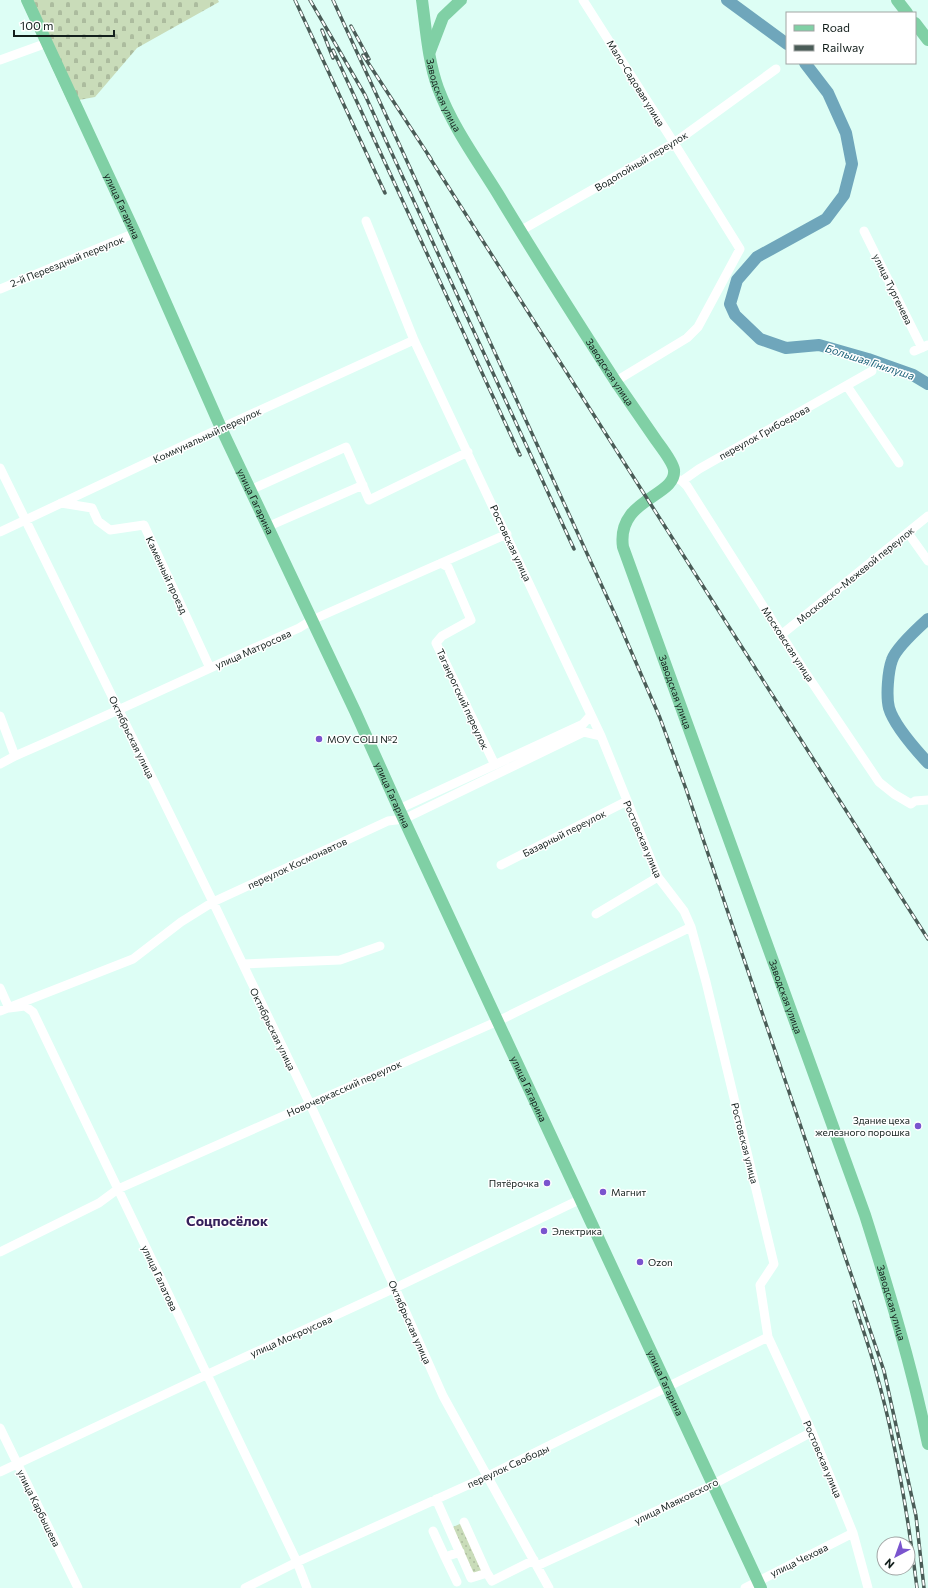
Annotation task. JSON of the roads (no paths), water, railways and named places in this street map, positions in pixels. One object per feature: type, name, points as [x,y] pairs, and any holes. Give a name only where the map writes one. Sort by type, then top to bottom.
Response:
[{"type":"main road","name":"улица Гагарина","points":[[27,0],[135,233],[221,428],[355,711],[759,1584]]},
{"type":"main road","points":[[430,53],[432,43],[443,17],[461,0]]},
{"type":"main road","points":[[897,0],[906,12]]},
{"type":"main road","points":[[423,4],[432,13],[443,17]]},
{"type":"main road","name":"Заводская улица","points":[[423,4],[430,53],[437,86],[447,109],[520,231],[616,381],[672,464],[678,478],[635,509],[626,521],[622,532],[624,552],[865,1215],[892,1301],[921,1409],[928,1444]]},
{"type":"main road","points":[[916,23],[928,40]]},
{"type":"street","name":"Мало-Садовая улица","points":[[583,0],[740,249],[698,327],[687,338],[616,381]]},
{"type":"street","points":[[0,60],[46,43]]},
{"type":"street","name":"Водопойный переулок","points":[[520,231],[674,143],[776,69]]},
{"type":"street","name":"Ростовская улица","points":[[366,221],[414,340],[507,534],[601,736],[658,877],[684,911],[691,927],[706,982],[774,1264],[760,1285],[768,1337],[812,1432],[853,1533],[868,1588]]},
{"type":"street","name":"улица Тургенева","points":[[864,231],[922,348]]},
{"type":"street","name":"2-й Переездный переулок","points":[[0,289],[135,233]]},
{"type":"street","name":"Коммунальный переулок","points":[[0,532],[221,428],[414,340]]},
{"type":"street","name":"переулок Грибоедова","points":[[678,478],[699,469],[872,371]]},
{"type":"street","points":[[847,386],[899,463]]},
{"type":"street","points":[[250,490],[346,447],[369,500],[468,452]]},
{"type":"street","name":"Октябрьская улица","points":[[0,468],[213,902],[310,1104],[396,1288],[443,1396],[549,1588]]},
{"type":"street","name":"Московская улица","points":[[678,478],[879,782],[894,794],[911,804],[915,801],[928,800]]},
{"type":"street","points":[[267,527],[363,485]]},
{"type":"street","name":"Каменный проезд","points":[[61,503],[92,508],[98,521],[110,530],[144,525],[210,668]]},
{"type":"street","name":"Московско-Межевой переулок","points":[[781,634],[928,516]]},
{"type":"street","points":[[908,532],[928,561]]},
{"type":"street","name":"улица Матросова","points":[[0,764],[299,628],[312,620],[507,534]]},
{"type":"street","name":"Таганрогский переулок","points":[[442,563],[448,567],[471,620],[442,636],[436,643],[495,765]]},
{"type":"street","points":[[402,814],[495,765],[583,724],[591,715]]},
{"type":"street","points":[[0,716],[15,756]]},
{"type":"street","name":"переулок Космонавтов","points":[[0,1011],[133,959],[181,922],[213,902],[402,814],[584,732],[601,736]]},
{"type":"street","name":"Базарный переулок","points":[[501,865],[627,801]]},
{"type":"street","points":[[596,914],[658,877]]},
{"type":"street","name":"Новочеркасский переулок","points":[[0,1252],[99,1203],[118,1189],[498,1021],[691,927]]},
{"type":"street","points":[[243,964],[340,960],[380,946]]},
{"type":"street","points":[[0,988],[9,1008]]},
{"type":"street","name":"улица Галатова","points":[[9,1008],[25,1006],[33,1012],[297,1562],[307,1588]]},
{"type":"street","name":"улица Мокроусова","points":[[0,1472],[18,1465],[206,1375],[396,1288],[581,1199]]},
{"type":"street","name":"переулок Свободы","points":[[245,1588],[297,1562],[488,1476],[668,1388],[768,1337]]},
{"type":"street","name":"улица Карбышева","points":[[0,1428],[78,1588]]},
{"type":"street","name":"улица Маяковского","points":[[487,1573],[492,1581],[536,1563],[713,1484],[812,1432]]},
{"type":"street","points":[[436,1499],[471,1578],[487,1573],[464,1522]]},
{"type":"street","points":[[433,1531],[457,1582]]},
{"type":"street","name":"улица Чехова","points":[[745,1588],[759,1584],[853,1533]]},
{"type":"street","points":[[444,1557],[460,1552]]},
{"type":"waterway","name":"Большая Гнилуша","points":[[727,0],[786,43]]},
{"type":"waterway","name":"Большая Гнилуша","points":[[806,64],[828,93],[846,133],[852,164],[844,195],[826,219],[757,257],[737,280],[730,304],[735,315],[760,339],[786,348],[819,345],[868,359],[913,375],[928,384]]},
{"type":"waterway","name":"Большая Гнилуша","points":[[928,619],[908,638],[894,655],[889,670],[888,684],[888,703],[892,715],[906,737],[928,763]]},
{"type":"railway","points":[[295,0],[385,193]]},
{"type":"railway","points":[[310,0],[365,95],[574,549]]},
{"type":"railway","points":[[333,0],[618,621],[660,718],[686,789],[884,1371],[916,1516],[924,1588]]},
{"type":"railway","points":[[351,26],[369,59]]},
{"type":"railway","points":[[322,30],[333,58]]},
{"type":"railway","points":[[333,50],[520,455]]},
{"type":"railway","points":[[363,55],[431,159]]},
{"type":"railway","points":[[428,155],[928,939]]},
{"type":"railway","points":[[854,1302],[874,1363],[890,1425],[910,1533],[917,1588]]},
{"type":"place","name":"МОУ СОШ №2","points":[[319,739]]},
{"type":"place","name":"Здание цеха железного порошка","points":[[918,1126]]},
{"type":"place","name":"Пятёрочка","points":[[547,1183]]},
{"type":"place","name":"Магнит","points":[[603,1192]]},
{"type":"place","name":"Электрика","points":[[544,1231]]},
{"type":"place","name":"Ozon","points":[[640,1262]]},
{"type":"district","name":"Соцпосёлок","points":[[227,1221]]}]
